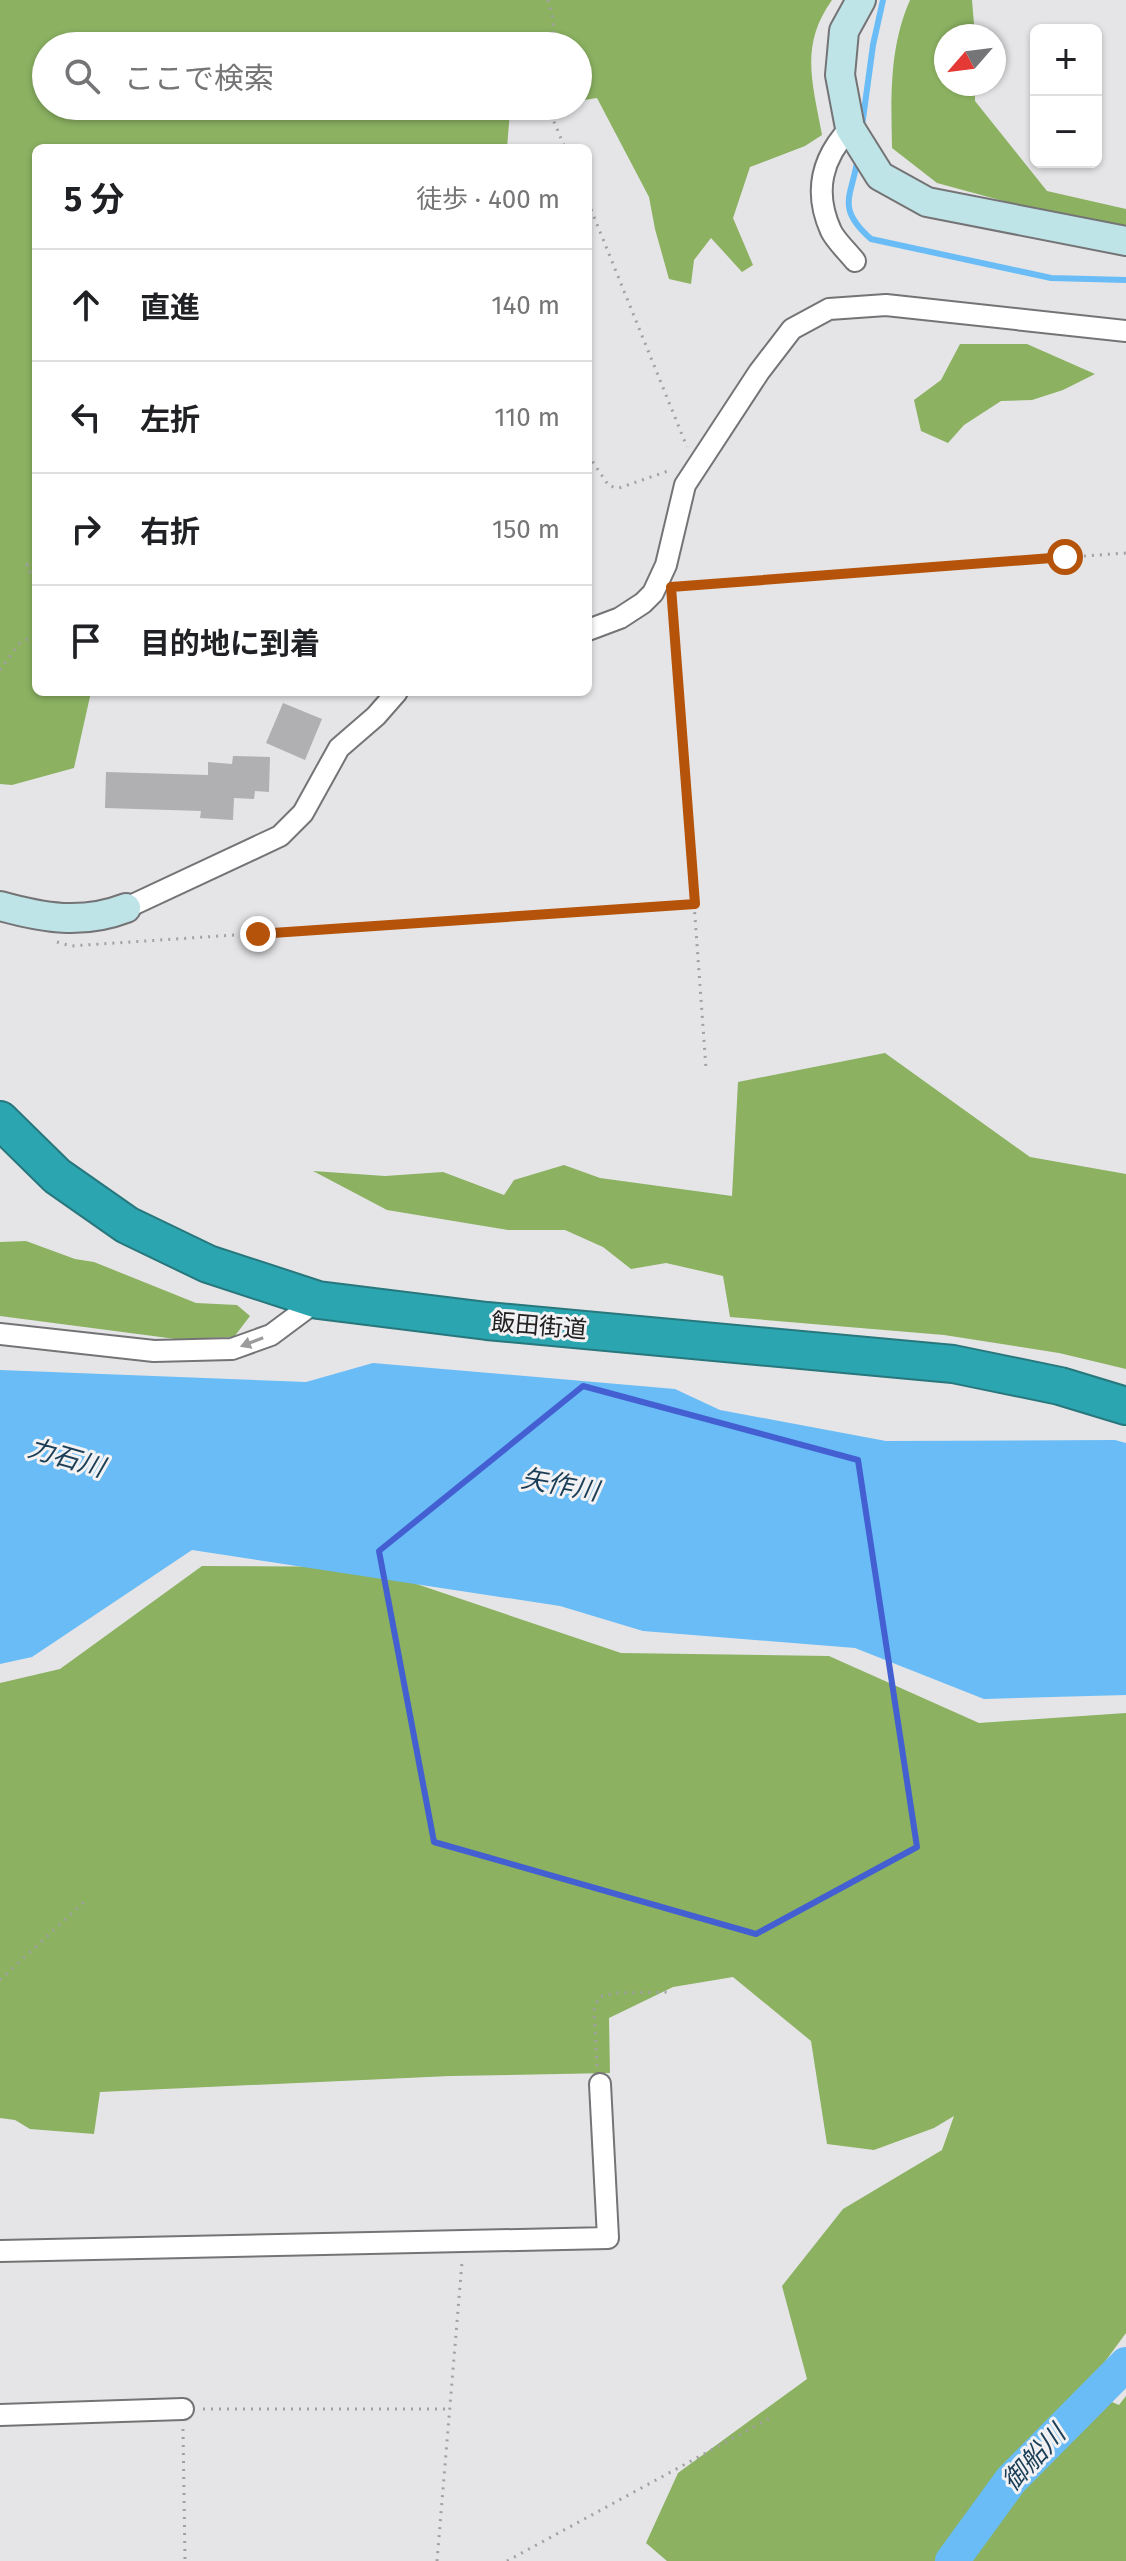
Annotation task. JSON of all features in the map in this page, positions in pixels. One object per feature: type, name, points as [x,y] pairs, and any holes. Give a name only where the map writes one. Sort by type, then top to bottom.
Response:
[{"type":"highway","name":"飯田街道","points":[[0,1120],[57,1176],[127,1225],[208,1264],[318,1300],[487,1321],[953,1364],[1060,1386],[1126,1406]]},
{"type":"street","points":[[861,0],[844,31],[840,75],[852,132],[880,176],[927,202],[1126,241]]},
{"type":"street","points":[[852,132],[834,145],[822,171],[823,199],[832,232],[855,261]]},
{"type":"street","points":[[592,628],[632,612],[666,584],[666,565],[679,499],[698,463],[792,329],[829,309],[886,305],[1126,331]]},
{"type":"street","points":[[0,906],[70,920],[102,916],[126,908],[280,836],[303,813],[339,748],[394,696]]},
{"type":"street","points":[[0,1334],[154,1351],[232,1349],[271,1335],[318,1300]]},
{"type":"street","points":[[0,2251],[608,2238],[600,2084]]},
{"type":"street","points":[[0,2415],[183,2409]]},
{"type":"path","points":[[548,0],[554,32]]},
{"type":"path","points":[[553,120],[563,144]]},
{"type":"path","points":[[592,212],[688,449],[698,463],[619,488],[609,486],[592,461]]},
{"type":"path","points":[[706,1068],[695,904],[666,584],[1126,553]]},
{"type":"path","points":[[0,670],[19,644],[32,636]]},
{"type":"path","points":[[56,942],[71,946],[695,904]]},
{"type":"path","points":[[0,1980],[86,1900]]},
{"type":"path","points":[[600,2084],[594,2039],[594,2010],[599,1997],[616,1993],[672,1992]]},
{"type":"path","points":[[437,2561],[464,2242]]},
{"type":"path","points":[[185,2561],[183,2409],[450,2409]]},
{"type":"path","points":[[507,2561],[772,2417]]},
{"type":"highlighted area","points":[[583,1386],[858,1460],[917,1847],[756,1934],[434,1842],[379,1551]]},
{"type":"green space","points":[[0,0],[832,0],[815,33],[812,49],[811,66],[822,135],[805,146],[750,167],[733,218],[753,265],[742,272],[711,238],[694,260],[691,284],[669,279],[649,197],[597,98],[592,99],[592,32],[32,32],[32,120],[509,120],[507,144],[32,144],[32,696],[90,696],[74,768],[12,785],[0,784]]},
{"type":"green space","points":[[910,0],[972,0],[974,24],[934,24],[934,96],[975,96],[975,101],[1047,191],[1126,209],[1126,228],[1036,210],[937,183],[892,148],[895,54]]},
{"type":"green space","points":[[960,344],[1027,344],[1095,374],[1063,390],[1032,400],[1001,401],[964,425],[948,443],[921,431],[914,400],[941,380]]},
{"type":"green space","points":[[885,1053],[1030,1157],[1126,1174],[1126,1369],[1059,1353],[944,1335],[730,1317],[723,1276],[666,1263],[631,1269],[603,1247],[565,1230],[508,1230],[387,1210],[313,1171],[385,1176],[443,1172],[504,1195],[514,1180],[564,1165],[600,1178],[732,1196],[738,1082]]},
{"type":"green space","points":[[26,1241],[75,1259],[94,1262],[196,1303],[237,1305],[250,1316],[234,1337],[176,1339],[0,1316],[0,1242]]},
{"type":"green space","points":[[202,1566],[366,1567],[621,1653],[829,1656],[979,1723],[1126,1713],[1126,2333],[1084,2390],[1119,2405],[1126,2396],[1126,2561],[667,2561],[646,2543],[678,2473],[807,2379],[782,2286],[843,2209],[942,2150],[954,2116],[934,2128],[874,2150],[827,2144],[811,2041],[733,1977],[673,1987],[609,2018],[610,2073],[450,2076],[100,2092],[94,2134],[30,2129],[15,2120],[0,2118],[0,1683],[60,1669]]},
{"type":"water","points":[[373,1363],[675,1389],[720,1410],[886,1441],[1115,1440],[1126,1443],[1126,1695],[984,1699],[855,1648],[643,1631],[560,1606],[192,1550],[32,1657],[0,1664],[0,1370],[306,1382]]},
{"type":"building","points":[[283,703],[322,719],[305,760],[266,743]]},
{"type":"building","points":[[233,756],[270,757],[269,792],[255,791],[254,799],[234,798],[233,820],[200,818],[201,811],[105,808],[106,772],[208,775],[208,762],[232,764]]},
{"type":"waterway","points":[[862,126],[873,45],[883,0]]},
{"type":"waterway","points":[[858,157],[849,210],[871,239],[1051,278],[1126,280]]},
{"type":"waterway","name":"御船川","points":[[952,2561],[1011,2480],[1126,2364]]},
{"type":"route","points":[[258,934],[695,904],[671,587],[1065,557]]},
{"type":"water label","name":"力石川","points":[[66,1458]]},
{"type":"water label","name":"矢作川","points":[[560,1485]]}]
